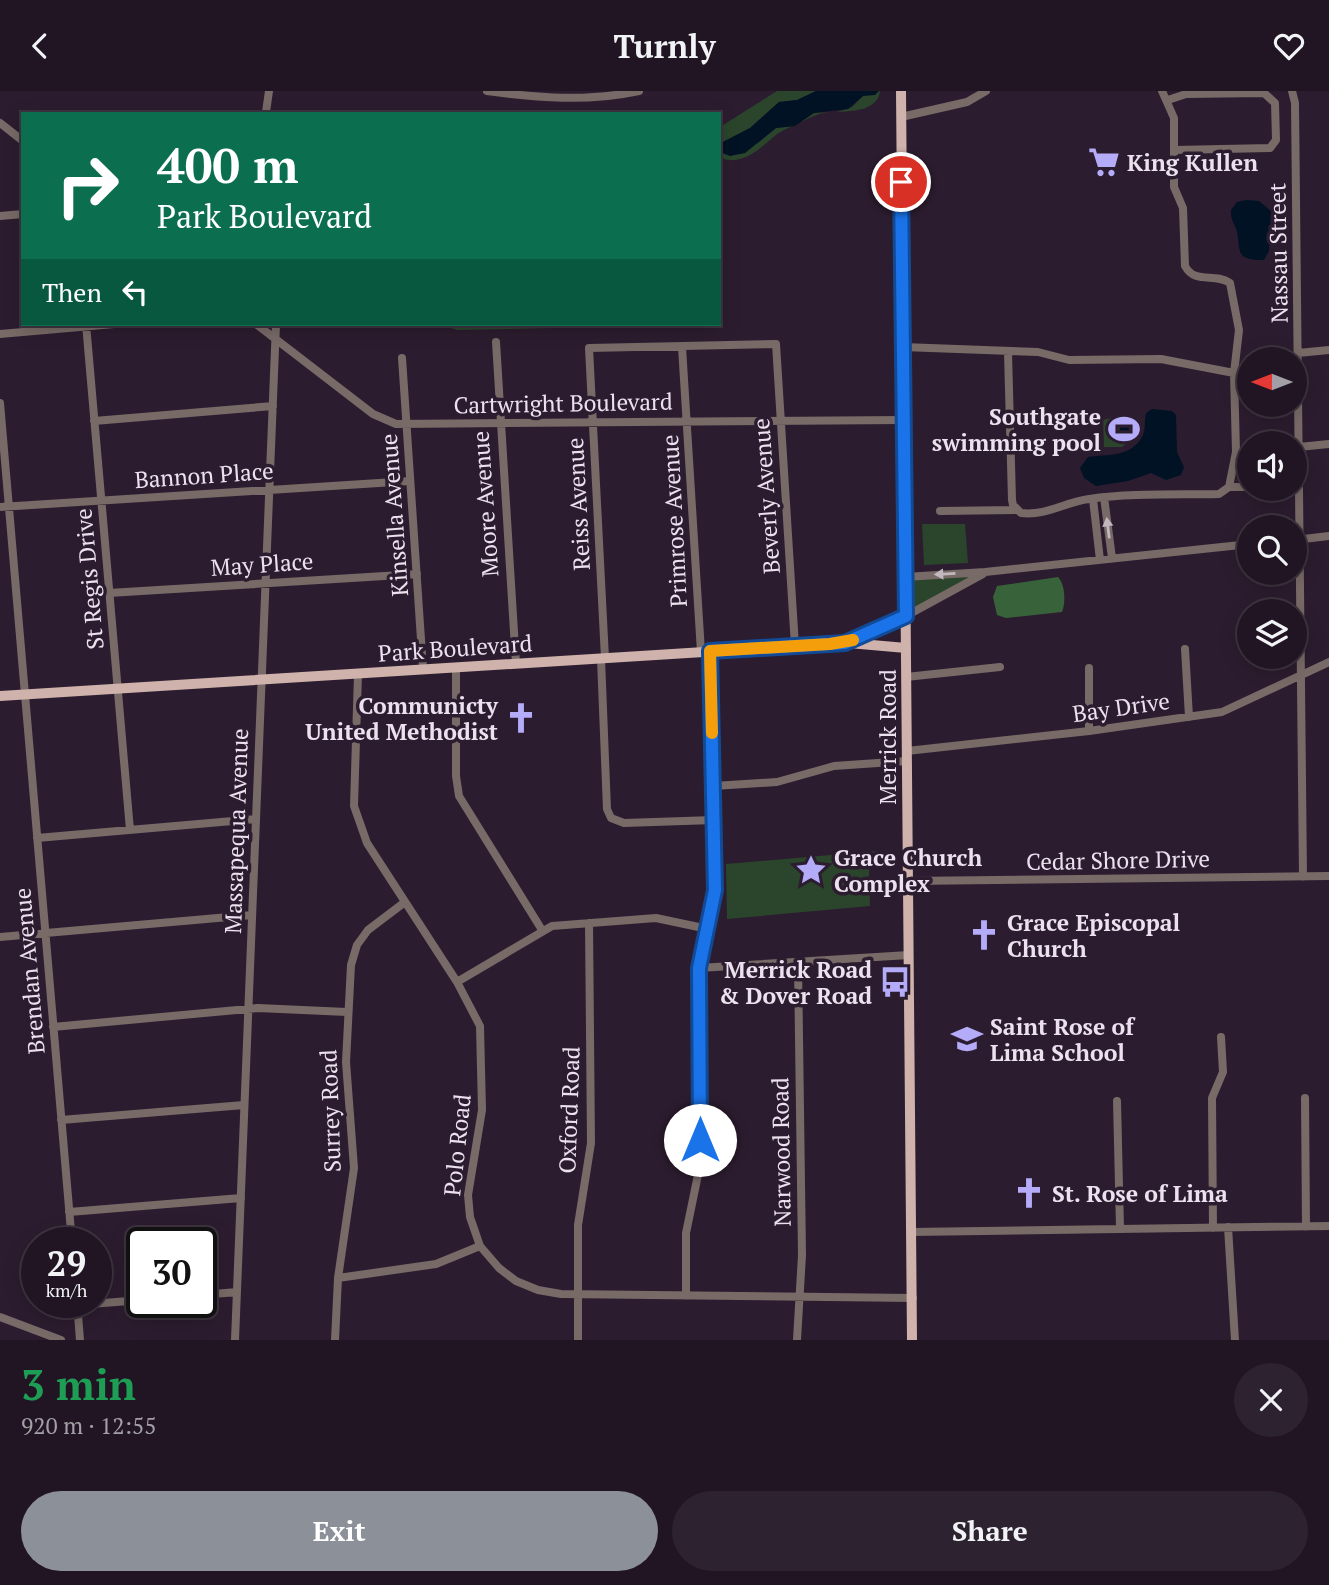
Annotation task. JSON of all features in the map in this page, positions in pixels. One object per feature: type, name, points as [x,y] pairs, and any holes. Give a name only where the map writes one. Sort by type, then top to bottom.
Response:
[{"type":"main road","name":"Merrick Road","points":[[901,91],[912,1340]]},
{"type":"main road","name":"Park Boulevard","points":[[0,696],[845,643],[906,616]]},
{"type":"main road","points":[[845,643],[906,648]]},
{"type":"street","points":[[267,112],[269,91]]},
{"type":"street","points":[[487,91],[579,98],[639,91]]},
{"type":"street","points":[[901,117],[967,102],[986,91]]},
{"type":"street","points":[[1162,91],[1174,118],[1174,187],[1184,216],[1185,266],[1192,275],[1222,278],[1233,288],[1239,330],[1234,373],[1237,436],[1229,487]]},
{"type":"street","name":"Nassau Street","points":[[1292,91],[1295,103],[1298,347]]},
{"type":"street","points":[[1168,100],[1186,94],[1264,93],[1275,103],[1276,140],[1270,148],[1174,150]]},
{"type":"street","points":[[0,123],[21,139]]},
{"type":"street","points":[[0,216],[21,214]]},
{"type":"street","points":[[0,334],[76,326]]},
{"type":"street","name":"St Regis Drive","points":[[86,326],[130,830]]},
{"type":"street","name":"Cartwright Boulevard","points":[[259,326],[387,423],[904,420]]},
{"type":"street","name":"Massapequa Avenue","points":[[235,1340],[276,326]]},
{"type":"street","name":"Moore Avenue","points":[[496,342],[516,664]]},
{"type":"street","name":"Beverly Avenue","points":[[682,347],[776,344],[795,646]]},
{"type":"street","name":"Reiss Avenue","points":[[682,347],[589,348],[607,809],[611,818],[624,823],[714,820]]},
{"type":"street","name":"Primrose Avenue","points":[[682,347],[706,652],[714,786],[715,890],[699,968],[700,1165],[686,1233],[686,1296]]},
{"type":"street","points":[[903,347],[1038,352],[1069,359],[1161,359],[1234,373]]},
{"type":"street","points":[[1307,352],[1329,350]]},
{"type":"street","points":[[1009,353],[1012,500],[1016,510]]},
{"type":"street","name":"Kinsella Avenue","points":[[402,358],[423,669]]},
{"type":"street","name":"Brendan Avenue","points":[[0,403],[4,507],[25,695],[70,1227]]},
{"type":"street","points":[[94,421],[273,406]]},
{"type":"street","points":[[1307,446],[1329,444]]},
{"type":"street","name":"Bannon Place","points":[[4,507],[410,481]]},
{"type":"street","points":[[940,511],[1016,510],[1021,513],[1042,513],[1076,501],[1104,497],[1219,494],[1229,487],[1237,487]]},
{"type":"street","points":[[1104,497],[1112,558]]},
{"type":"street","points":[[1093,499],[1100,560]]},
{"type":"street","points":[[1307,539],[1329,536]]},
{"type":"street","points":[[905,577],[985,572],[1237,545]]},
{"type":"street","points":[[906,616],[985,572]]},
{"type":"street","name":"May Place","points":[[109,593],[417,574]]},
{"type":"street","name":"Nassau Street","points":[[1298,585],[1303,877]]},
{"type":"street","points":[[1185,649],[1189,717]]},
{"type":"street","name":"Bay Drive","points":[[714,786],[777,782],[835,766],[1222,712],[1329,662]]},
{"type":"street","points":[[456,667],[456,776],[459,796],[542,930]]},
{"type":"street","points":[[906,677],[1000,667]]},
{"type":"street","points":[[1089,668],[1089,731]]},
{"type":"street","name":"Polo Road","points":[[358,674],[354,806],[367,843],[457,982],[476,1015],[482,1036],[482,1110],[468,1195],[470,1217],[480,1247],[499,1268],[526,1286],[551,1293],[913,1298]]},
{"type":"street","points":[[37,838],[256,819]]},
{"type":"street","name":"Cedar Shore Drive","points":[[908,881],[1329,876]]},
{"type":"street","name":"Surrey Road","points":[[335,1340],[338,1278],[354,1168],[346,1062],[351,965],[357,945],[374,924],[405,902]]},
{"type":"street","points":[[0,937],[252,915]]},
{"type":"street","points":[[457,982],[542,930],[560,925],[656,918],[708,929]]},
{"type":"street","name":"Oxford Road","points":[[578,1340],[578,1225],[591,1143],[589,923]]},
{"type":"street","points":[[699,968],[798,964],[909,955]]},
{"type":"street","name":"Narwood Road","points":[[797,1340],[800,1297],[798,964]]},
{"type":"street","points":[[53,1027],[248,1010],[347,1011]]},
{"type":"street","points":[[1213,1228],[1212,1098],[1223,1072],[1221,1037]]},
{"type":"street","points":[[1306,1098],[1306,1227]]},
{"type":"street","points":[[1117,1101],[1120,1229]]},
{"type":"street","points":[[61,1120],[244,1105]]},
{"type":"street","points":[[69,1212],[241,1198]]},
{"type":"street","points":[[911,1232],[1329,1226]]},
{"type":"street","points":[[1228,1227],[1235,1340]]},
{"type":"street","points":[[338,1278],[436,1264],[480,1247]]},
{"type":"street","points":[[217,1293],[237,1291]]},
{"type":"street","points":[[0,1317],[61,1340]]},
{"type":"street","points":[[78,1318],[80,1340]]},
{"type":"green space","points":[[777,91],[816,91],[797,100],[779,102],[750,128],[721,143],[721,126]]},
{"type":"green space","points":[[880,91],[872,105],[837,112],[852,107],[863,96]]},
{"type":"green space","points":[[833,112],[819,114],[801,122],[813,113]]},
{"type":"green space","points":[[791,126],[750,155],[735,160],[721,158],[721,151],[730,156],[759,142],[776,128]]},
{"type":"green space","points":[[443,326],[555,326],[553,328],[458,330]]},
{"type":"green space","points":[[1133,416],[1133,438],[1122,447],[1104,447],[1103,420]]},
{"type":"green space","points":[[922,524],[965,524],[968,563],[924,565]]},
{"type":"green space","points":[[982,573],[906,614],[906,578]]},
{"type":"green space","points":[[1058,577],[1064,593],[1062,612],[1006,618],[997,615],[993,597],[997,586]]},
{"type":"green space","name":"Grace Church Complex","points":[[877,851],[869,871],[870,906],[727,919],[726,864]]},
{"type":"water","points":[[816,91],[879,91],[875,95],[863,96],[848,109],[814,113],[795,126],[776,128],[745,153],[730,156],[721,152],[721,143],[750,128],[779,102],[797,100]]},
{"type":"water","points":[[1259,201],[1271,211],[1269,251],[1264,260],[1243,256],[1239,249],[1231,210],[1237,202]]},
{"type":"water","points":[[1152,409],[1172,411],[1176,415],[1177,452],[1184,467],[1181,475],[1166,480],[1151,473],[1128,481],[1096,486],[1084,478],[1080,468],[1088,457],[1126,451],[1138,442],[1144,432],[1146,413]]},
{"type":"water","name":"Southgate swimming pool","points":[[1120,419],[1129,421],[1129,438],[1125,443],[1119,438]]},
{"type":"slow traffic","points":[[712,733],[710,651],[845,643],[853,640]]},
{"type":"place","name":"King Kullen","points":[[1104,162]]},
{"type":"place","name":"Southgate swimming pool","points":[[1124,429]]},
{"type":"place","name":"Communicty United Methodist","points":[[521,718]]},
{"type":"place","name":"Grace Church Complex","points":[[811,870]]},
{"type":"place","name":"Grace Episcopal Church","points":[[984,935]]},
{"type":"place","name":"Merrick Road & Dover Road","points":[[895,982]]},
{"type":"place","name":"Saint Rose of Lima School","points":[[967,1039]]},
{"type":"place","name":"St. Rose of Lima","points":[[1029,1193]]},
{"type":"route","points":[[700,1140],[699,968],[715,890],[710,651],[845,643],[906,616],[901,182]]}]
